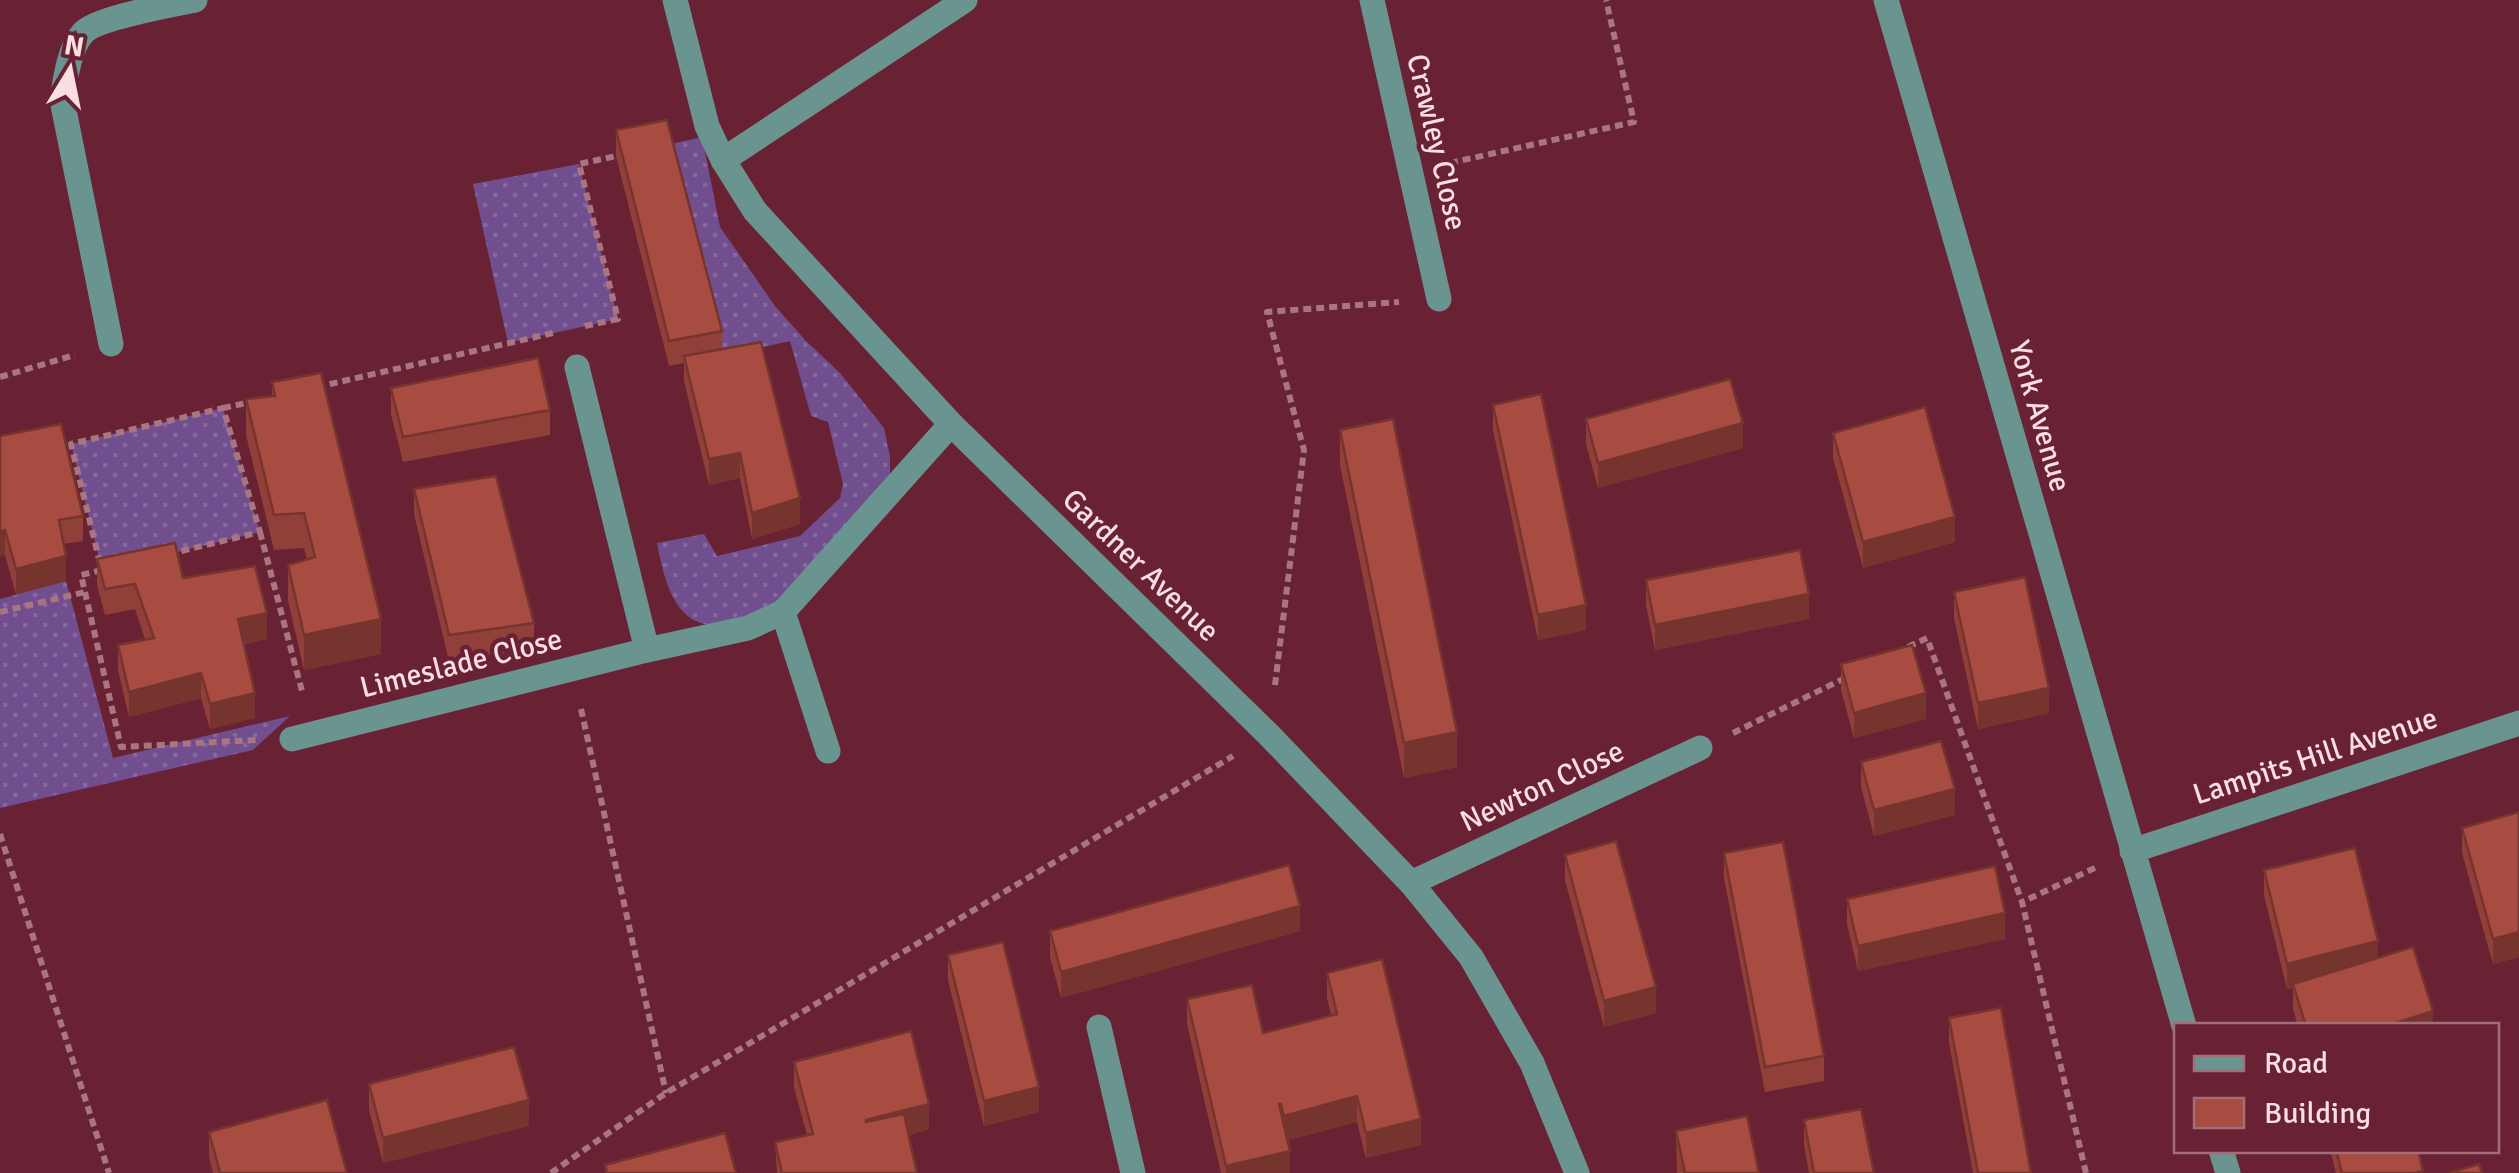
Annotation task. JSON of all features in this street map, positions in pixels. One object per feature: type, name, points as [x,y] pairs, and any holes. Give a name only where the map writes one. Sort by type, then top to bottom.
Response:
[{"type":"street","points":[[112,344],[62,100],[66,67],[83,32],[106,21],[195,0]]},
{"type":"street","name":"Gardner Avenue","points":[[675,0],[707,126],[755,210],[951,424],[1269,734],[1411,883],[1471,957],[1532,1063],[1577,1173]]},
{"type":"street","points":[[723,160],[965,0]]},
{"type":"street","name":"Crawley Close","points":[[1372,0],[1439,299]]},
{"type":"street","name":"York Avenue","points":[[1886,0],[2183,1023]]},
{"type":"street","points":[[577,367],[647,650]]},
{"type":"street","name":"Limeslade Close","points":[[303,736],[748,628],[783,612],[951,424]]},
{"type":"street","points":[[783,612],[828,750]]},
{"type":"street","name":"Lampits Hill Avenue","points":[[2132,850],[2519,723]]},
{"type":"street","name":"Newton Close","points":[[1411,883],[1700,748]]},
{"type":"street","points":[[1099,1026],[1133,1173]]},
{"type":"path","points":[[1410,172],[1634,122],[1606,0]]},
{"type":"path","points":[[582,327],[618,319],[579,164],[634,152]]},
{"type":"path","points":[[553,1172],[666,1093],[1269,734],[1304,450],[1266,312],[1439,299]]},
{"type":"path","points":[[299,391],[563,331]]},
{"type":"path","points":[[0,378],[112,344]]},
{"type":"path","points":[[102,570],[71,444],[261,400]]},
{"type":"path","points":[[119,566],[81,575],[121,746],[303,736],[260,532],[223,408]]},
{"type":"path","points":[[172,553],[260,532]]},
{"type":"path","points":[[0,612],[85,592]]},
{"type":"path","points":[[1892,655],[1927,638],[2022,902],[2086,1173]]},
{"type":"path","points":[[572,668],[666,1093]]},
{"type":"path","points":[[1700,748],[1857,672]]},
{"type":"path","points":[[0,834],[109,1173]]},
{"type":"path","points":[[2022,902],[2132,850]]},
{"type":"shaded area","points":[[702,137],[720,227],[775,306],[840,373],[884,428],[890,456],[890,479],[783,612],[718,625],[698,622],[678,606],[666,581],[657,543],[704,534],[717,556],[800,536],[840,498],[843,484],[828,422],[811,416],[790,341],[722,356],[667,145]]},
{"type":"shaded area","points":[[579,164],[618,319],[508,343],[473,184]]},
{"type":"shaded area","points":[[223,408],[260,532],[102,570],[71,444]]},
{"type":"shaded area","points":[[66,581],[113,758],[290,716],[253,750],[0,808],[0,599]]},
{"type":"building","points":[[667,120],[722,331],[669,341],[616,130]]},
{"type":"building","points":[[761,342],[800,498],[752,513],[740,453],[709,459],[684,356]]},
{"type":"building","points":[[538,358],[550,410],[403,437],[391,388]]},
{"type":"building","points":[[321,373],[381,619],[304,635],[288,565],[315,557],[304,513],[274,515],[246,399],[275,396],[272,382]]},
{"type":"building","points":[[1730,379],[1743,423],[1598,463],[1586,419]]},
{"type":"building","points":[[1541,394],[1586,605],[1538,615],[1493,405]]},
{"type":"building","points":[[1925,407],[1955,517],[1863,542],[1833,433]]},
{"type":"building","points":[[1393,419],[1457,732],[1404,743],[1340,430]]},
{"type":"building","points":[[61,424],[83,516],[59,520],[66,556],[16,569],[5,530],[0,531],[0,436]]},
{"type":"building","points":[[496,476],[534,623],[449,635],[414,489]]},
{"type":"building","points":[[175,543],[183,578],[255,566],[267,613],[238,619],[255,693],[210,704],[201,673],[129,692],[118,645],[154,638],[135,584],[105,589],[97,559]]},
{"type":"building","points":[[1800,550],[1809,594],[1655,625],[1646,580]]},
{"type":"building","points":[[2025,577],[2049,688],[1978,703],[1954,592]]},
{"type":"building","points":[[1912,645],[1926,693],[1854,713],[1841,664]]},
{"type":"building","points":[[1941,741],[1955,789],[1874,810],[1861,762]]},
{"type":"building","points":[[2519,812],[2519,932],[2493,939],[2462,828]]},
{"type":"building","points":[[1616,841],[1656,987],[1604,1001],[1565,855]]},
{"type":"building","points":[[1783,842],[1824,1056],[1765,1067],[1724,853]]},
{"type":"building","points":[[2355,848],[2378,941],[2287,964],[2264,870]]},
{"type":"building","points":[[1289,865],[1300,906],[1061,972],[1050,931]]},
{"type":"building","points":[[1995,866],[2005,913],[1858,946],[1847,899]]},
{"type":"building","points":[[1003,942],[1039,1087],[984,1101],[948,955]]},
{"type":"building","points":[[2413,947],[2433,1011],[2395,1023],[2305,1023],[2293,984]]},
{"type":"building","points":[[1382,959],[1421,1119],[1366,1133],[1357,1096],[1284,1116],[1279,1104],[1290,1151],[1226,1166],[1187,999],[1252,985],[1263,1033],[1337,1014],[1327,973]]},
{"type":"building","points":[[2001,1008],[2031,1173],[1978,1173],[1949,1018]]},
{"type":"building","points":[[911,1031],[929,1104],[866,1122],[904,1114],[917,1173],[782,1173],[775,1142],[813,1134],[794,1062]]},
{"type":"building","points":[[514,1047],[529,1100],[383,1138],[369,1084]]},
{"type":"building","points":[[327,1100],[347,1173],[220,1173],[209,1132]]},
{"type":"building","points":[[1861,1109],[1874,1173],[1814,1173],[1804,1120]]},
{"type":"building","points":[[1747,1116],[1759,1173],[1685,1173],[1676,1131]]},
{"type":"building","points":[[725,1133],[736,1173],[607,1173],[605,1165]]},
{"type":"building","points":[[2337,1153],[2419,1153],[2423,1171],[2414,1173],[2342,1173]]},
{"type":"building","points":[[2479,1164],[2482,1173],[2449,1173]]}]
